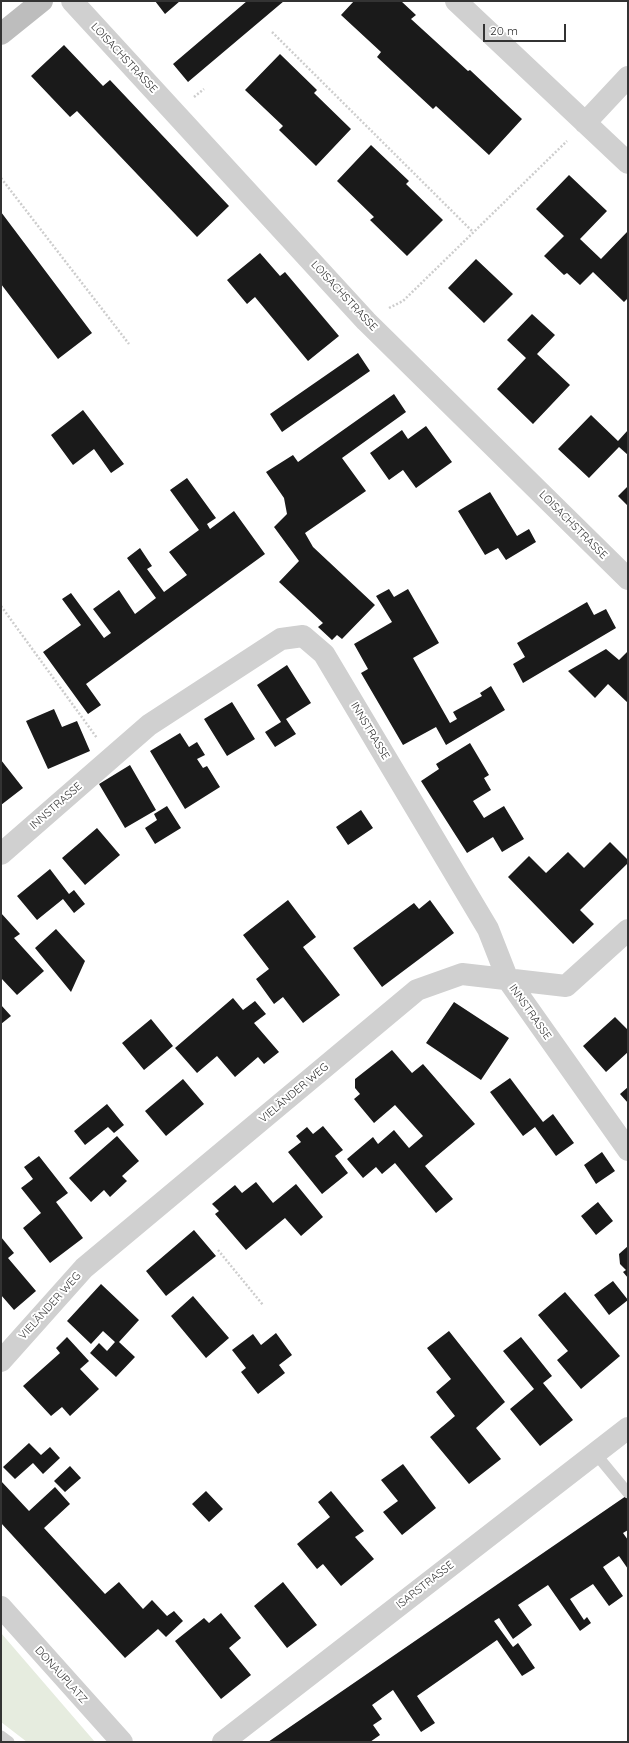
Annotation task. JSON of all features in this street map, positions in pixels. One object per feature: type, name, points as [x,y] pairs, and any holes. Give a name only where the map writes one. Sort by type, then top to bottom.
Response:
[{"type":"street","points":[[1,34],[42,1]]},
{"type":"street","name":"LOISACHSTRASSE","points":[[72,1],[366,321],[628,579]]},
{"type":"street","points":[[456,1],[628,163]]},
{"type":"street","points":[[585,123],[628,77]]},
{"type":"street","name":"INNSTRASSE","points":[[1,854],[149,725],[281,639],[303,636],[324,654],[488,929],[508,980],[628,1150]]},
{"type":"street","name":"VIELÄNDER WEG","points":[[1,1361],[84,1268],[418,990],[462,974],[566,986],[628,930]]},
{"type":"street","name":"ISARSTRASSE","points":[[223,1742],[628,1428]]},
{"type":"street","name":"DONAUPLATZ","points":[[1,1607],[122,1742]]},
{"type":"lane","points":[[595,1453],[628,1493]]},
{"type":"lane","points":[[1,1736],[9,1742]]},
{"type":"path","points":[[272,32],[473,232]]},
{"type":"path","points":[[366,321],[403,301],[585,123]]},
{"type":"path","points":[[1,178],[129,344]]},
{"type":"path","points":[[1,606],[112,758]]},
{"type":"path","points":[[218,1250],[263,1306]]},
{"type":"shaded area","points":[[1,1633],[95,1742],[27,1742],[1,1722]]},
{"type":"building","points":[[155,1],[180,1],[165,14]]},
{"type":"building","points":[[247,1],[284,1],[188,82],[173,64]]},
{"type":"building","points":[[354,1],[401,1],[416,15],[411,19],[468,71],[470,70],[522,119],[489,155],[436,106],[433,109],[377,57],[381,52],[341,15]]},
{"type":"building","points":[[64,45],[103,86],[110,80],[229,206],[197,237],[77,111],[70,117],[31,76]]},
{"type":"building","points":[[280,54],[317,90],[314,93],[351,129],[316,166],[279,130],[283,126],[245,90]]},
{"type":"building","points":[[371,145],[409,181],[406,184],[443,220],[407,256],[370,220],[374,217],[337,181]]},
{"type":"building","points":[[569,175],[607,211],[580,239],[601,259],[628,231],[628,298],[624,302],[593,272],[580,285],[567,273],[564,275],[544,256],[564,236],[536,209]]},
{"type":"building","points":[[1,212],[92,333],[58,359],[1,284]]},
{"type":"building","points":[[260,253],[280,276],[285,272],[339,336],[308,361],[255,297],[247,304],[227,280]]},
{"type":"building","points":[[476,259],[513,294],[484,323],[448,288]]},
{"type":"building","points":[[532,314],[555,335],[537,354],[570,385],[533,424],[497,389],[526,358],[507,340]]},
{"type":"building","points":[[358,353],[370,371],[282,432],[270,414]]},
{"type":"building","points":[[394,394],[406,412],[342,458],[366,491],[305,533],[313,547],[375,605],[342,639],[337,635],[332,640],[318,627],[323,623],[279,582],[299,561],[274,527],[287,514],[284,498],[266,472],[293,455],[298,462]]},
{"type":"building","points":[[83,410],[124,464],[111,473],[94,449],[73,465],[51,435]]},
{"type":"building","points":[[591,415],[618,441],[628,430],[628,455],[619,447],[589,478],[558,449]]},
{"type":"building","points":[[426,426],[452,462],[416,488],[403,470],[389,480],[370,453],[402,430],[408,439]]},
{"type":"building","points":[[187,478],[216,518],[207,524],[210,529],[234,511],[265,554],[86,684],[101,705],[88,714],[43,652],[81,625],[62,599],[71,593],[104,638],[111,633],[93,609],[119,590],[135,614],[156,598],[127,558],[140,548],[152,566],[147,569],[164,592],[187,575],[169,552],[199,530],[170,490]]},
{"type":"building","points":[[628,486],[628,506],[618,496]]},
{"type":"building","points":[[490,492],[517,536],[529,529],[536,542],[506,560],[498,548],[485,555],[458,511]]},
{"type":"building","points":[[389,589],[394,597],[408,589],[439,643],[413,658],[450,723],[457,719],[453,712],[482,696],[480,693],[491,686],[505,710],[446,745],[436,727],[403,745],[361,673],[368,669],[354,644],[392,622],[376,596]]},
{"type":"building","points":[[587,602],[594,615],[606,609],[616,628],[523,683],[513,664],[525,657],[517,643]]},
{"type":"building","points":[[606,649],[619,660],[628,651],[628,703],[608,684],[595,698],[568,671]]},
{"type":"building","points":[[287,665],[311,703],[286,719],[296,734],[275,747],[265,732],[281,722],[257,685]]},
{"type":"building","points":[[232,702],[255,739],[227,756],[204,719]]},
{"type":"building","points":[[54,709],[62,727],[77,721],[90,751],[48,769],[26,721]]},
{"type":"building","points":[[180,733],[189,747],[197,742],[205,755],[197,759],[203,768],[207,766],[220,787],[185,809],[150,751]]},
{"type":"building","points":[[470,743],[489,775],[484,778],[491,790],[473,801],[484,818],[504,806],[524,839],[502,852],[493,837],[467,853],[421,781],[439,769],[436,764]]},
{"type":"building","points":[[1,760],[23,788],[1,805]]},
{"type":"building","points":[[130,765],[156,810],[125,828],[99,784]]},
{"type":"building","points":[[167,806],[181,828],[155,844],[145,828],[157,820],[154,814]]},
{"type":"building","points":[[361,810],[373,828],[348,845],[336,827]]},
{"type":"building","points":[[97,828],[120,855],[85,885],[62,858]]},
{"type":"building","points":[[610,842],[628,860],[628,863],[580,910],[594,924],[573,944],[508,877],[529,856],[546,873],[568,852],[584,868]]},
{"type":"building","points":[[50,869],[69,894],[74,890],[85,904],[74,913],[63,899],[37,920],[17,896]]},
{"type":"building","points":[[288,900],[316,937],[303,947],[340,995],[303,1023],[283,997],[274,1004],[256,979],[269,969],[243,935]]},
{"type":"building","points":[[430,900],[454,933],[382,987],[353,948],[414,903],[419,909]]},
{"type":"building","points":[[1,913],[20,934],[14,938],[44,971],[17,995],[1,978]]},
{"type":"building","points":[[56,929],[85,961],[71,992],[35,948]]},
{"type":"building","points":[[233,998],[243,1010],[255,1001],[266,1014],[254,1023],[279,1052],[264,1064],[258,1057],[235,1077],[217,1056],[197,1073],[175,1048]]},
{"type":"building","points":[[454,1002],[509,1038],[481,1080],[426,1043]]},
{"type":"building","points":[[1,1005],[11,1016],[1,1024]]},
{"type":"building","points":[[615,1017],[628,1030],[628,1052],[606,1072],[583,1046]]},
{"type":"building","points":[[151,1019],[173,1046],[144,1070],[122,1043]]},
{"type":"building","points":[[392,1050],[412,1073],[423,1064],[475,1124],[425,1166],[453,1199],[436,1213],[395,1163],[382,1174],[376,1167],[363,1178],[347,1159],[373,1137],[378,1144],[394,1130],[409,1148],[423,1136],[395,1105],[374,1123],[354,1099],[360,1094],[355,1088],[355,1079]]},
{"type":"building","points":[[510,1078],[543,1122],[553,1114],[574,1143],[556,1156],[535,1127],[523,1136],[490,1092]]},
{"type":"building","points":[[183,1079],[204,1104],[166,1136],[145,1111]]},
{"type":"building","points":[[628,1087],[628,1103],[620,1094]]},
{"type":"building","points":[[107,1104],[124,1125],[114,1133],[108,1127],[85,1145],[74,1131]]},
{"type":"building","points":[[323,1126],[343,1150],[335,1156],[348,1173],[322,1194],[288,1152],[301,1142],[296,1136],[307,1127],[313,1134]]},
{"type":"building","points":[[117,1136],[139,1161],[122,1176],[127,1181],[110,1197],[104,1190],[91,1202],[69,1178]]},
{"type":"building","points":[[602,1152],[615,1171],[596,1184],[584,1165]]},
{"type":"building","points":[[39,1156],[68,1193],[56,1202],[83,1238],[50,1263],[23,1228],[41,1213],[21,1188],[33,1179],[24,1167]]},
{"type":"building","points":[[256,1182],[273,1203],[296,1184],[323,1217],[301,1236],[285,1218],[246,1250],[215,1214],[219,1211],[212,1204],[235,1185],[242,1193]]},
{"type":"building","points":[[598,1202],[613,1221],[596,1235],[581,1216]]},
{"type":"building","points":[[194,1230],[216,1256],[166,1296],[146,1271]]},
{"type":"building","points":[[1,1237],[14,1253],[8,1258],[36,1291],[14,1310],[1,1295]]},
{"type":"building","points":[[628,1246],[628,1278],[623,1272],[626,1270],[620,1264],[619,1254]]},
{"type":"building","points":[[613,1281],[628,1300],[609,1315],[594,1295]]},
{"type":"building","points":[[101,1284],[139,1320],[119,1342],[135,1357],[116,1377],[90,1353],[99,1343],[107,1351],[115,1342],[103,1331],[91,1344],[67,1321]]},
{"type":"building","points":[[565,1292],[620,1356],[581,1389],[557,1360],[568,1351],[538,1315]]},
{"type":"building","points":[[193,1296],[229,1338],[206,1358],[171,1316]]},
{"type":"building","points":[[449,1331],[505,1402],[476,1428],[501,1459],[469,1484],[430,1437],[455,1416],[436,1392],[451,1379],[427,1348]]},
{"type":"building","points":[[276,1333],[292,1355],[279,1365],[285,1373],[258,1394],[241,1372],[246,1368],[232,1350],[253,1334],[261,1345]]},
{"type":"building","points":[[67,1337],[89,1361],[80,1369],[99,1389],[70,1416],[62,1407],[51,1416],[23,1386],[60,1353],[56,1348]]},
{"type":"building","points":[[521,1337],[552,1376],[543,1383],[573,1420],[540,1446],[510,1409],[534,1389],[503,1351]]},
{"type":"building","points":[[29,1443],[41,1455],[50,1447],[60,1458],[43,1474],[33,1463],[15,1479],[3,1467]]},
{"type":"building","points":[[403,1464],[436,1508],[402,1535],[383,1512],[398,1501],[381,1480]]},
{"type":"building","points":[[70,1466],[81,1478],[65,1492],[54,1481]]},
{"type":"building","points":[[1,1481],[29,1511],[55,1487],[70,1504],[44,1528],[105,1594],[119,1582],[143,1609],[152,1600],[167,1616],[174,1611],[183,1621],[166,1637],[158,1629],[125,1658],[1,1523]]},
{"type":"building","points":[[206,1491],[223,1509],[209,1522],[192,1504]]},
{"type":"building","points":[[331,1491],[364,1531],[355,1537],[374,1559],[341,1586],[323,1564],[317,1569],[297,1544],[330,1517],[318,1502]]},
{"type":"building","points":[[626,1496],[628,1499],[628,1530],[623,1533],[628,1540],[628,1569],[619,1556],[603,1567],[623,1596],[609,1606],[593,1584],[570,1599],[584,1620],[587,1617],[591,1623],[580,1631],[548,1585],[518,1605],[532,1625],[513,1639],[499,1618],[494,1621],[513,1647],[518,1643],[535,1668],[522,1676],[497,1640],[417,1696],[435,1723],[421,1732],[393,1690],[372,1705],[382,1719],[373,1725],[380,1735],[370,1742],[268,1742]]},
{"type":"building","points":[[283,1582],[317,1625],[287,1648],[254,1606]]},
{"type":"building","points":[[221,1613],[241,1638],[229,1648],[251,1675],[221,1699],[175,1641],[204,1618],[209,1623]]}]
